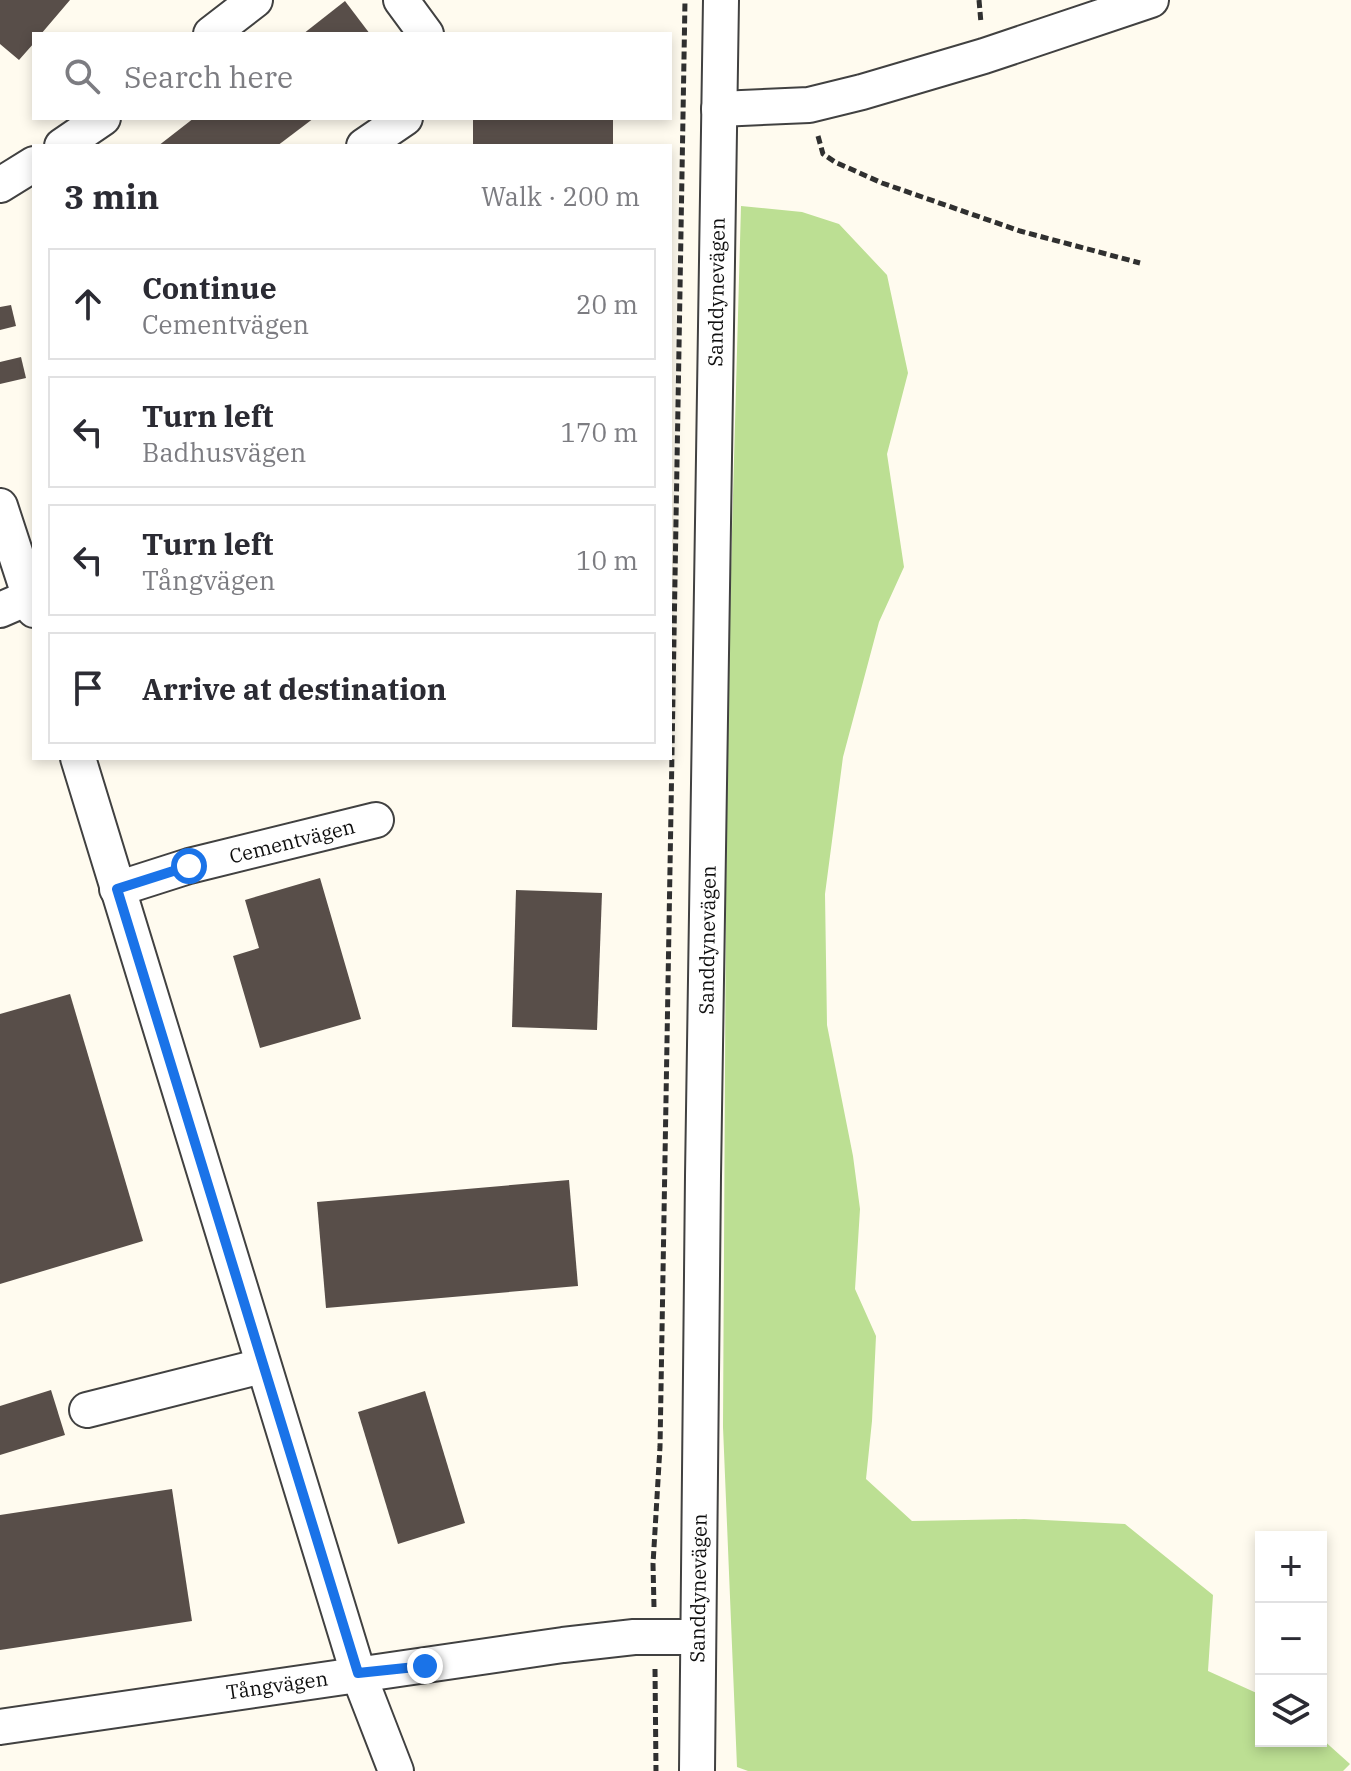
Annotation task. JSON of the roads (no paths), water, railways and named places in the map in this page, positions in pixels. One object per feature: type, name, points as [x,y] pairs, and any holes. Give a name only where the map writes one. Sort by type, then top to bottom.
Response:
[{"type":"street","points":[[214,32],[255,0]]},
{"type":"street","points":[[401,0],[425,32]]},
{"type":"street","name":"Sanddynevägen","points":[[697,1771],[721,0]]},
{"type":"street","points":[[719,109],[809,105],[984,56],[1151,0]]},
{"type":"street","points":[[65,144],[100,120]]},
{"type":"street","points":[[367,144],[402,120]]},
{"type":"street","points":[[0,185],[32,165]]},
{"type":"street","points":[[0,506],[21,606]]},
{"type":"street","points":[[79,760],[358,1673],[396,1771]]},
{"type":"street","name":"Cementvägen","points":[[117,889],[189,866],[376,820]]},
{"type":"street","points":[[87,1410],[262,1366]]},
{"type":"street","name":"Tångvägen","points":[[0,1727],[563,1645],[655,1636],[697,1637]]}]
